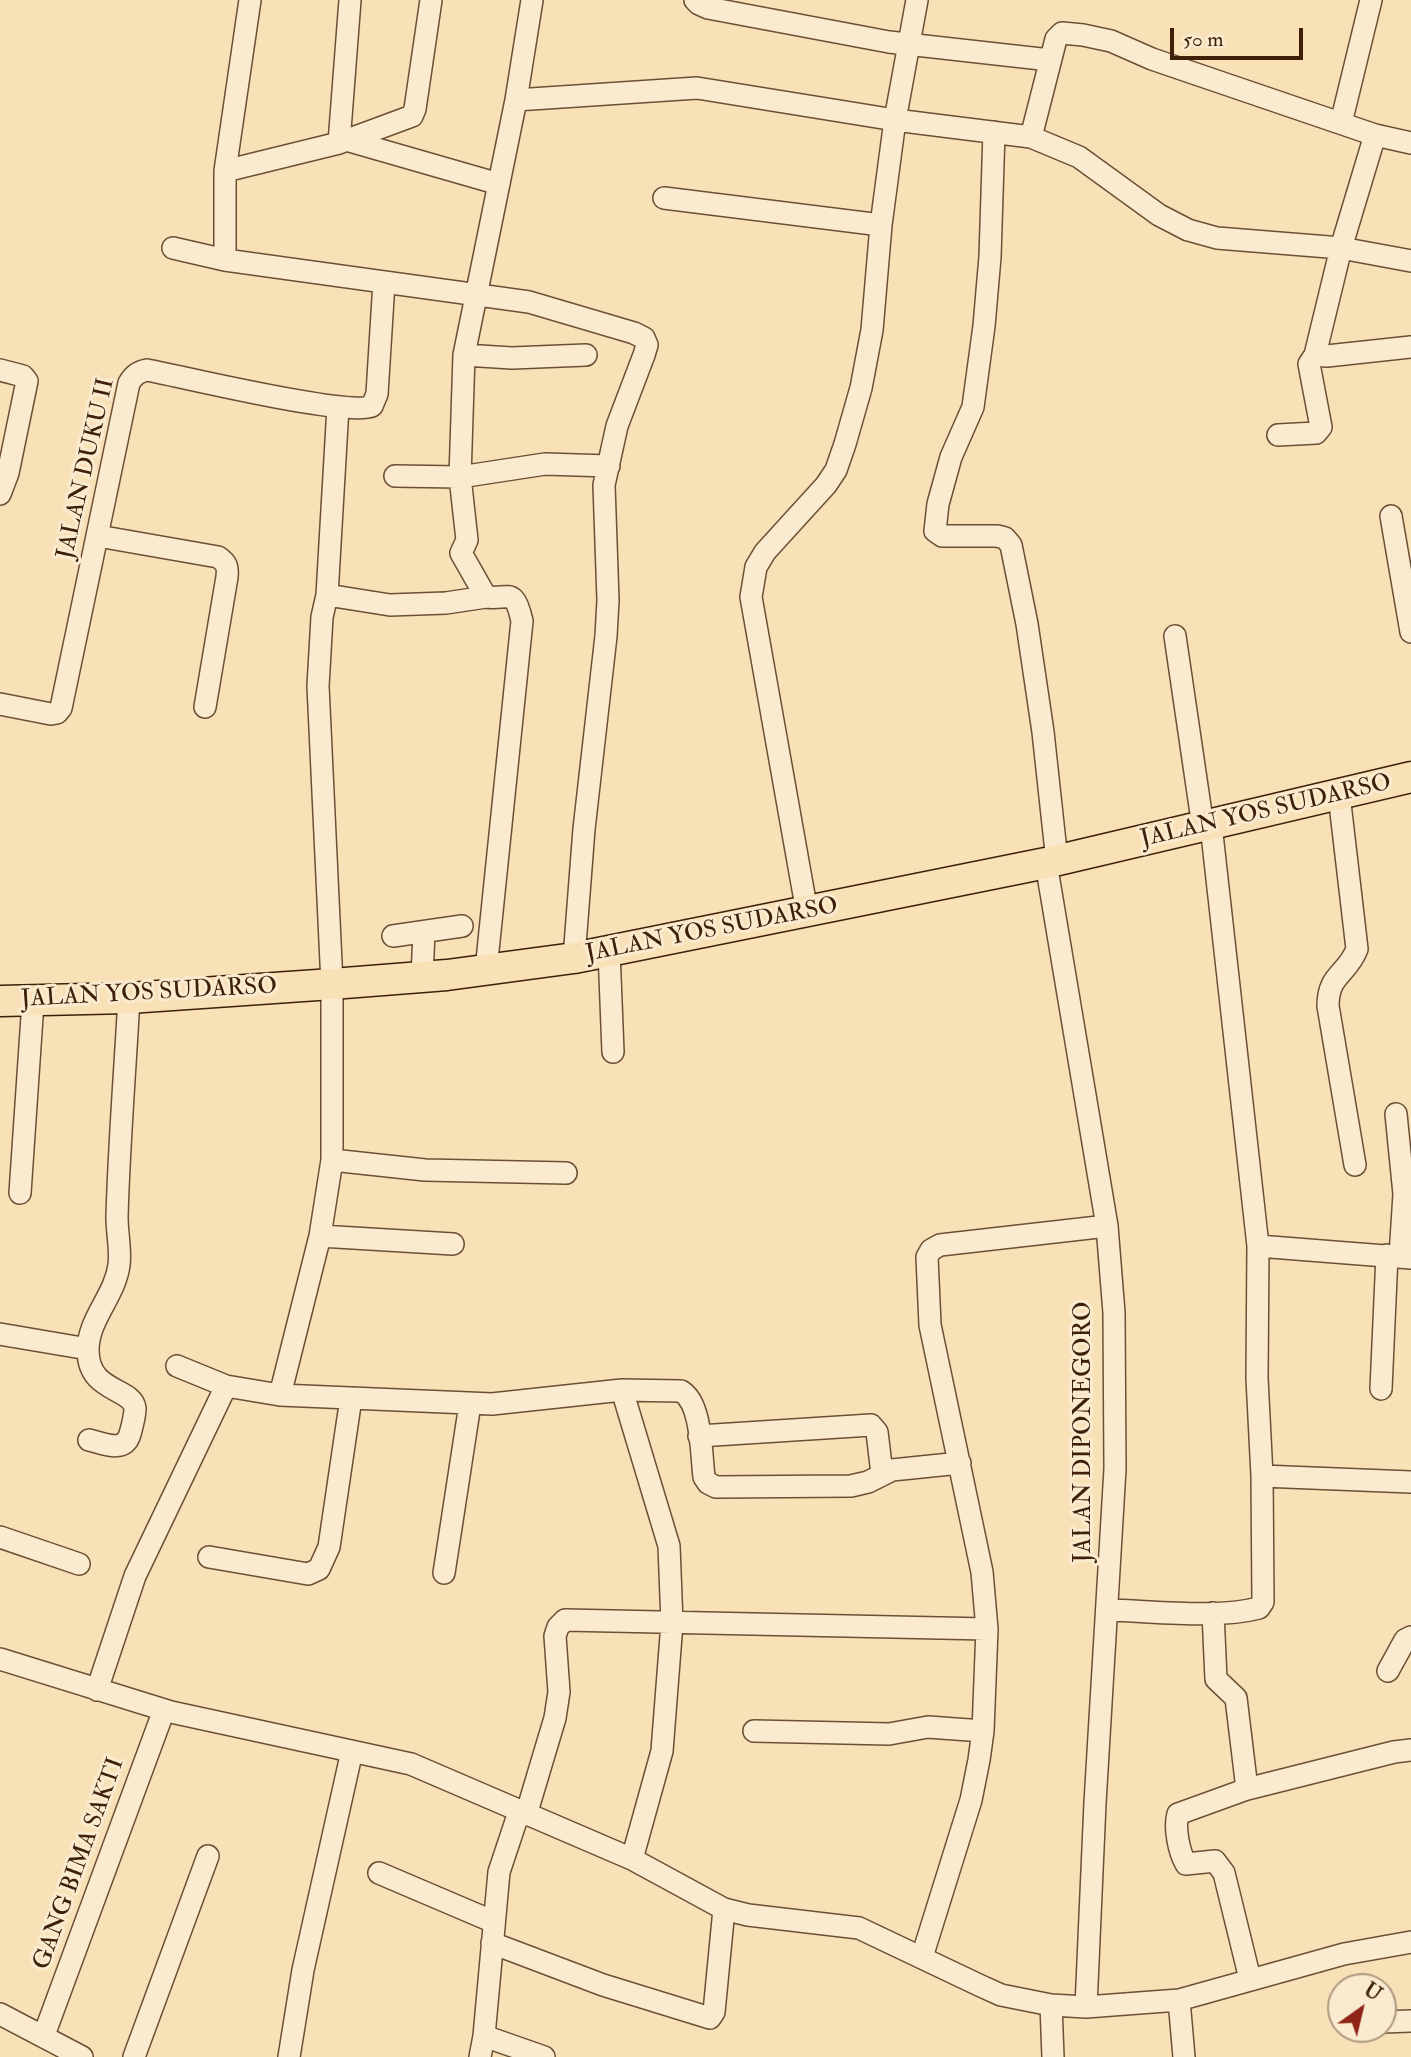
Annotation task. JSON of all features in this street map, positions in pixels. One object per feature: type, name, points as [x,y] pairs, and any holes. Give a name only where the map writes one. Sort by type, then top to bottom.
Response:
[{"type":"highway","name":"JALAN YOS SUDARSO","points":[[0,1001],[129,998],[332,984],[422,977],[574,958],[1051,862],[1411,778]]},
{"type":"street","points":[[225,260],[225,171],[250,0]]},
{"type":"street","points":[[342,141],[350,0]]},
{"type":"street","points":[[225,171],[342,141],[412,116],[432,0]]},
{"type":"street","points":[[486,597],[461,553],[467,540],[460,477],[464,355],[516,100],[532,0]]},
{"type":"street","points":[[695,0],[699,5],[708,8],[909,45],[1050,60]]},
{"type":"street","points":[[807,912],[751,597],[752,583],[756,567],[765,552],[826,485],[841,458],[861,388],[872,330],[881,225],[895,120],[917,0]]},
{"type":"street","points":[[1341,124],[1371,0]]},
{"type":"street","points":[[1031,137],[1050,60],[1058,35],[1062,33],[1111,41],[1152,60],[1375,135],[1411,143]]},
{"type":"street","points":[[516,100],[697,88],[895,120],[1031,137],[1079,157],[1159,215],[1188,230],[1217,238],[1341,248],[1411,261]]},
{"type":"street","name":"JALAN DIPONEGORO","points":[[994,132],[988,284],[973,407],[951,457],[938,504],[935,531],[942,536],[997,536],[1005,538],[1011,545],[1027,624],[1043,732],[1051,862],[1107,1226],[1114,1313],[1115,1469],[1086,2007]]},
{"type":"street","points":[[1278,435],[1316,433],[1321,427],[1309,364],[1315,355],[1341,248],[1375,135]]},
{"type":"street","points":[[342,141],[499,184]]},
{"type":"street","points":[[664,198],[881,225]]},
{"type":"street","points":[[173,248],[225,260],[475,293],[548,306],[645,338],[647,345],[618,426],[604,485],[608,600],[606,636],[584,829],[574,958]]},
{"type":"street","name":"JALAN DUKU II","points":[[0,704],[51,714],[57,713],[61,708],[129,383],[140,371],[147,370],[338,407],[367,408],[376,400],[384,282]]},
{"type":"street","points":[[1315,355],[1411,347]]},
{"type":"street","points":[[464,355],[512,358],[586,355]]},
{"type":"street","points":[[0,370],[23,376],[27,381],[8,473],[0,494]]},
{"type":"street","points":[[280,1395],[320,1236],[332,1160],[332,984],[318,686],[322,617],[327,595],[338,407]]},
{"type":"street","points":[[395,476],[460,477],[545,464],[609,466]]},
{"type":"street","points":[[1391,516],[1411,632]]},
{"type":"street","points":[[97,536],[218,557],[225,562],[228,568],[227,577],[205,707]]},
{"type":"street","points":[[327,595],[390,605],[446,603],[506,595],[519,606],[522,621],[486,970]]},
{"type":"street","points":[[1108,1610],[1213,1613],[1252,1610],[1259,1608],[1263,1602],[1262,1476],[1257,1378],[1258,1246],[1207,826],[1175,636]]},
{"type":"street","points":[[1339,795],[1357,949],[1352,962],[1333,981],[1328,992],[1328,1006],[1355,1165]]},
{"type":"street","points":[[393,936],[462,926]]},
{"type":"street","points":[[422,977],[424,932]]},
{"type":"street","points":[[609,951],[613,1052]]},
{"type":"street","points":[[89,1440],[117,1447],[124,1444],[129,1437],[135,1410],[130,1399],[97,1378],[90,1367],[88,1349],[90,1333],[116,1283],[119,1263],[117,1219],[129,998]]},
{"type":"street","points":[[20,1193],[33,1002]]},
{"type":"street","points":[[1381,1389],[1408,1194],[1396,1114]]},
{"type":"street","points":[[332,1160],[425,1170],[566,1173]]},
{"type":"street","points":[[922,1957],[971,1800],[983,1731],[987,1629],[982,1573],[930,1325],[927,1258],[931,1250],[940,1245],[1107,1226]]},
{"type":"street","points":[[320,1236],[453,1244]]},
{"type":"street","points":[[1258,1246],[1399,1256]]},
{"type":"street","points":[[0,1334],[88,1349]]},
{"type":"street","points":[[177,1366],[226,1387],[280,1395],[513,1404],[622,1390],[673,1390],[688,1395],[695,1408],[704,1477],[716,1487],[851,1486],[863,1484],[901,1468],[960,1463]]},
{"type":"street","points":[[97,1690],[135,1576],[226,1387]]},
{"type":"street","points":[[622,1390],[669,1546],[672,1623],[662,1751],[632,1859]]},
{"type":"street","points":[[209,1557],[308,1574],[319,1569],[329,1546],[351,1398]]},
{"type":"street","points":[[444,1573],[470,1404]]},
{"type":"street","points":[[699,1436],[871,1425],[877,1432],[882,1474]]},
{"type":"street","points":[[1262,1476],[1411,1482]]},
{"type":"street","points":[[0,1537],[79,1564]]},
{"type":"street","points":[[1213,1613],[1216,1679],[1236,1698],[1247,1789]]},
{"type":"street","points":[[544,2057],[482,2047],[499,1872],[523,1813],[555,1718],[559,1692],[555,1636],[558,1627],[565,1620],[987,1629]]},
{"type":"street","points":[[1388,1671],[1405,1640],[1411,1637]]},
{"type":"street","points":[[0,1659],[164,1710],[411,1764],[632,1859],[724,1909],[748,1915],[859,1928],[1001,1995],[1051,2005],[1086,2007],[1179,2000],[1344,1954],[1411,1942]]},
{"type":"street","name":"GANG BIMA SAKTI","points":[[44,2035],[164,1710]]},
{"type":"street","points":[[754,1731],[889,1734],[928,1727],[983,1731]]},
{"type":"street","points":[[1250,1979],[1224,1873],[1215,1861],[1186,1864],[1181,1855],[1176,1820],[1178,1814],[1223,1800],[1247,1789],[1411,1750]]},
{"type":"street","points":[[289,2057],[303,1970],[352,1751]]},
{"type":"street","points":[[134,2057],[208,1856]]},
{"type":"street","points":[[379,1873],[494,1922]]},
{"type":"street","points":[[492,1943],[603,1985],[710,2018],[714,2012],[724,1909]]},
{"type":"street","points":[[1179,2000],[1184,2057]]},
{"type":"street","points":[[1051,2005],[1053,2057]]},
{"type":"street","points":[[0,2014],[82,2057]]}]
